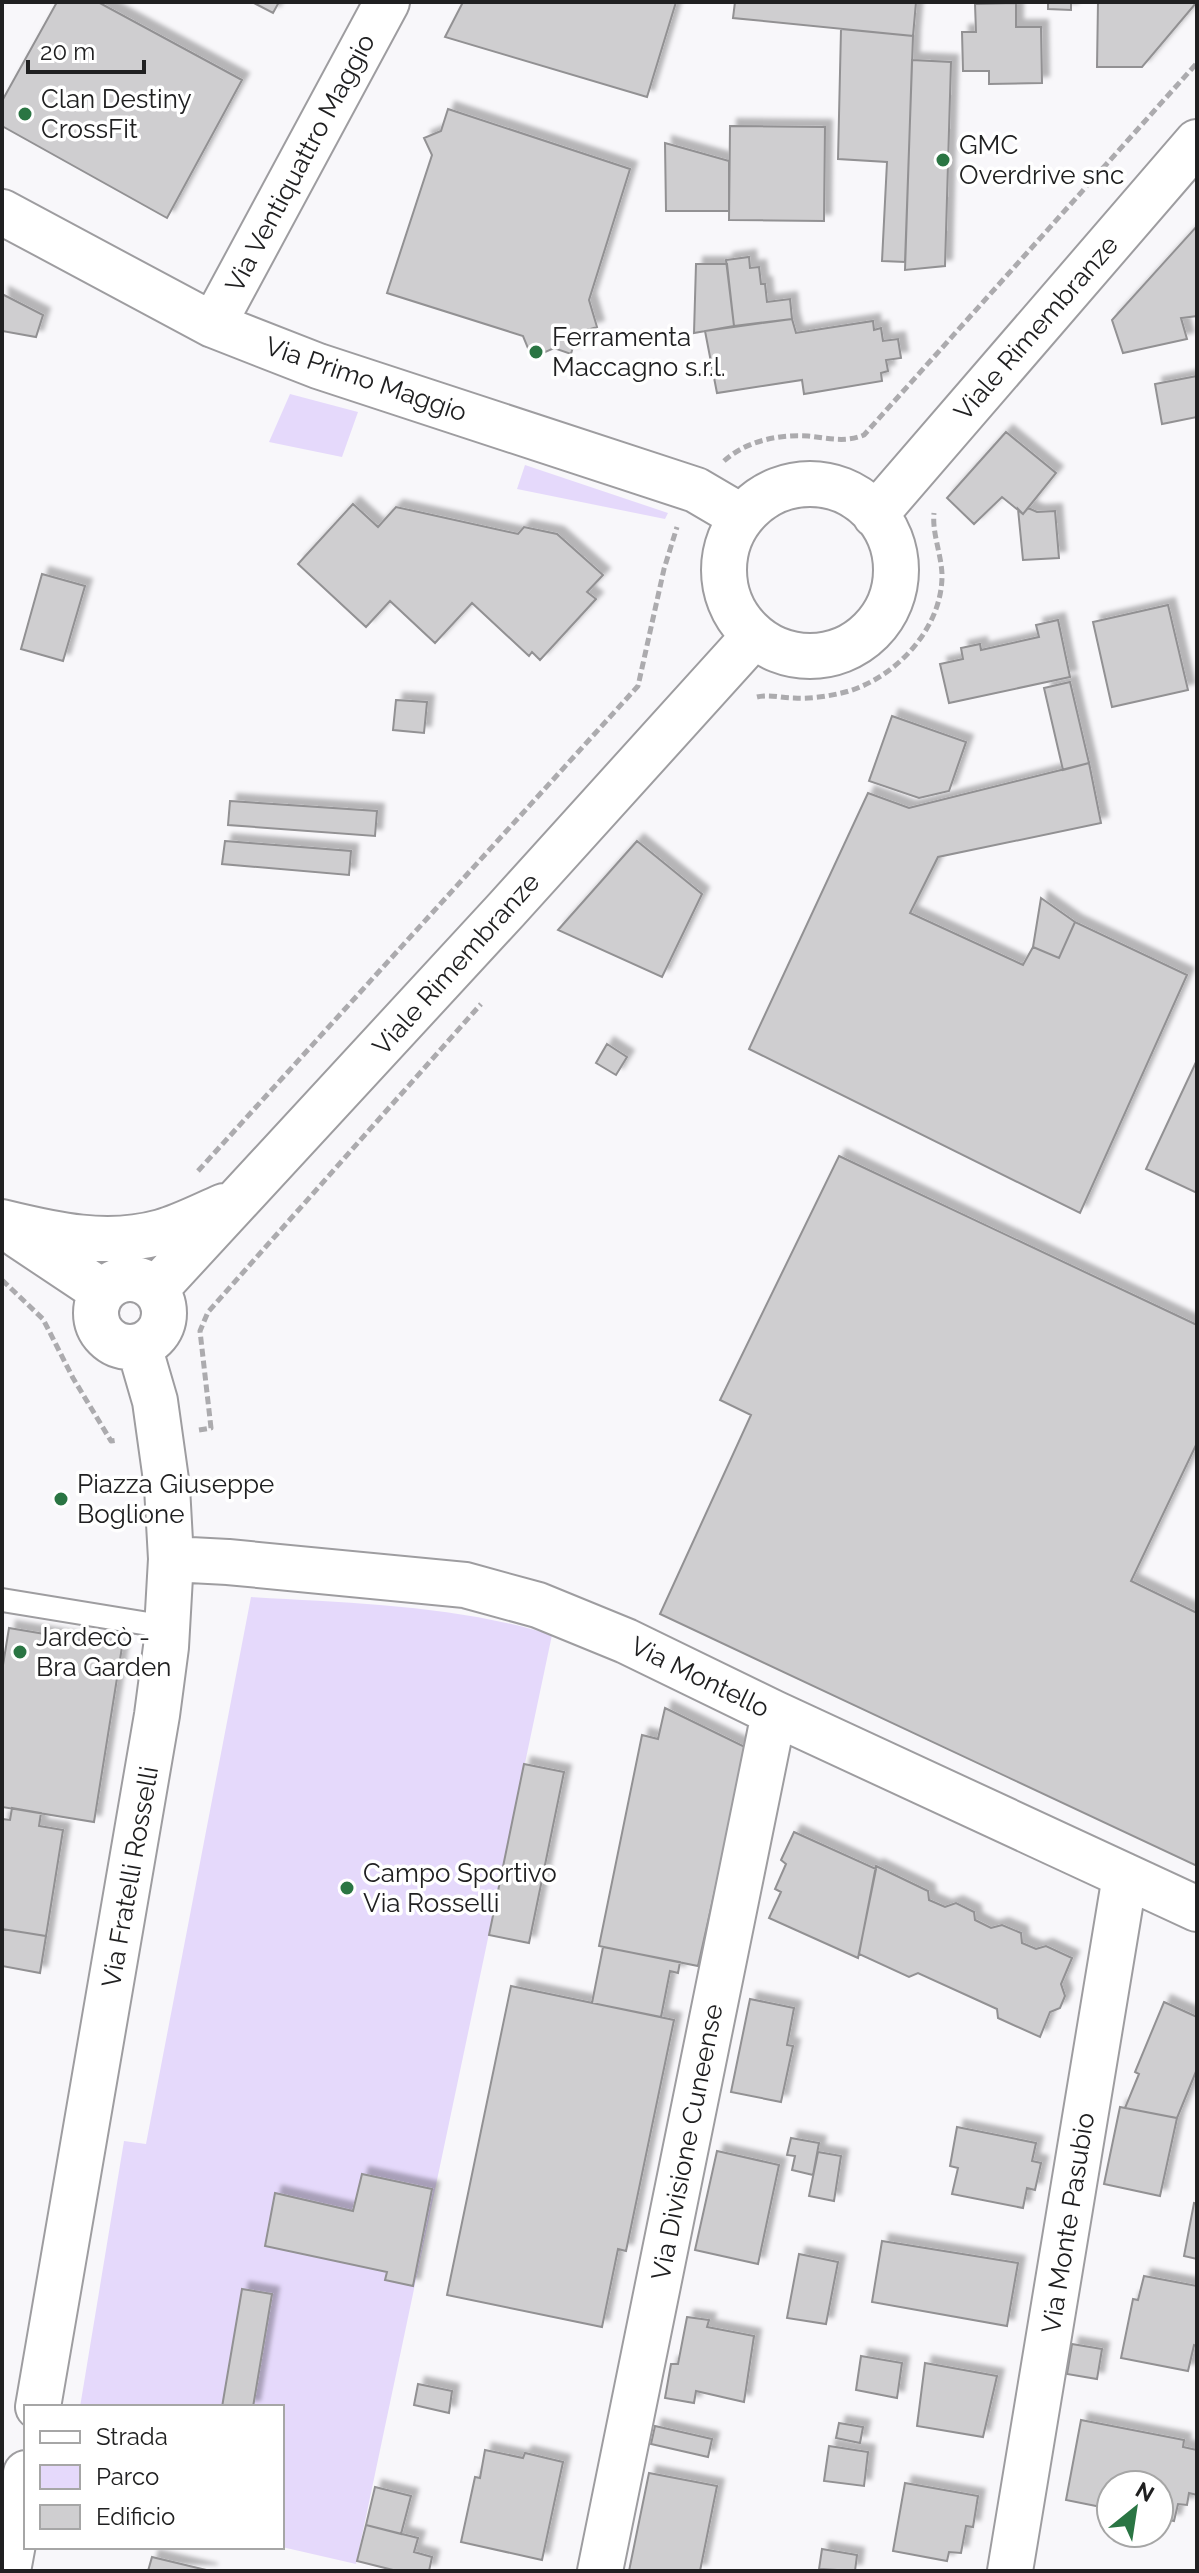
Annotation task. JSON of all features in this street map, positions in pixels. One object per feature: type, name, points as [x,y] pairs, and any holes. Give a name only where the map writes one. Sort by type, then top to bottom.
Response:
[{"type":"street","name":"Via Ventiquattro Maggio","points":[[213,325],[387,2]]},
{"type":"street","name":"Viale Rimembranze","points":[[875,515],[1197,142]]},
{"type":"street","name":"Via Primo Maggio","points":[[2,212],[213,325],[318,366],[696,490],[742,517]]},
{"type":"street","points":[[816,484],[844,491],[868,506],[875,515],[885,526],[895,551],[896,578],[890,604],[875,627],[855,644],[830,654],[803,656],[777,649],[754,636],[737,615],[726,591],[724,565],[729,539],[742,517],[763,497],[788,486],[816,484]]},
{"type":"street","name":"Viale Rimembranze","points":[[155,1290],[754,636]]},
{"type":"street","points":[[2,1224],[66,1237],[116,1240],[161,1232],[238,1201]]},
{"type":"street","points":[[2,1224],[103,1292]]},
{"type":"street","points":[[134,1280],[146,1283],[155,1290],[164,1311],[162,1323],[149,1342],[139,1346],[118,1345],[102,1332],[96,1312],[103,1292],[112,1284],[134,1280]]},
{"type":"street","name":"Via Fratelli Rosselli","points":[[38,2405],[157,1715],[167,1627],[171,1559],[167,1487],[155,1401],[139,1346]]},
{"type":"street","name":"Via Montello","points":[[171,1559],[465,1585],[538,1605],[626,1641],[1197,1909]]},
{"type":"street","name":"Via Divisione Cuneense","points":[[600,2571],[774,1713]]},
{"type":"street","name":"Via Monte Pasubio","points":[[1010,2571],[1125,1876]]},
{"type":"street","points":[[8,2571],[24,2484]]},
{"type":"lane","points":[[2,1600],[167,1627]]},
{"type":"path","points":[[193,1177],[638,686],[664,569],[679,522],[696,490],[728,458],[754,443],[774,437],[803,436],[851,441],[864,435],[1197,63]]},
{"type":"path","points":[[750,700],[762,696],[797,698],[836,694],[862,687],[889,671],[926,630],[941,589],[942,571],[934,509]]},
{"type":"path","points":[[2,1280],[43,1319],[73,1378],[111,1441],[211,1428],[200,1331],[208,1312],[489,995]]},
{"type":"green space","points":[[290,394],[358,412],[342,457],[269,442]]},
{"type":"green space","points":[[525,465],[668,513],[665,519],[517,489]]},
{"type":"green space","name":"Campo Sportivo Via Rosselli","points":[[251,1597],[441,1611],[552,1635],[356,2564],[284,2547],[284,2405],[80,2405],[124,2141],[146,2144]]},
{"type":"building","points":[[57,2],[98,2],[242,80],[167,218],[2,126],[2,101]]},
{"type":"building","points":[[252,2],[279,2],[273,13]]},
{"type":"building","points":[[463,2],[676,2],[647,97],[445,37]]},
{"type":"building","points":[[735,2],[916,2],[913,36],[733,18]]},
{"type":"building","points":[[1048,2],[1071,2],[1071,10],[1048,9]]},
{"type":"building","points":[[1098,2],[1196,3],[1142,67],[1097,67]]},
{"type":"building","points":[[1016,3],[1016,27],[1041,27],[1042,83],[989,84],[989,71],[963,71],[962,32],[976,32],[975,4]]},
{"type":"building","points":[[841,29],[913,36],[905,262],[882,261],[887,162],[838,159]]},
{"type":"building","points":[[912,60],[951,62],[945,266],[905,270]]},
{"type":"building","points":[[448,109],[630,169],[589,300],[597,327],[577,333],[571,354],[554,348],[532,358],[523,336],[387,293],[432,155],[424,138],[441,131]]},
{"type":"building","points":[[730,126],[825,127],[824,221],[729,220]]},
{"type":"building","points":[[665,143],[729,161],[729,211],[666,211]]},
{"type":"building","points":[[1197,226],[1197,316],[1181,318],[1187,339],[1123,353],[1112,320]]},
{"type":"building","points":[[749,257],[750,268],[759,267],[767,302],[790,299],[792,319],[734,326],[726,260]]},
{"type":"building","points":[[696,264],[727,264],[734,326],[694,333]]},
{"type":"building","points":[[2,294],[43,315],[36,337],[2,331]]},
{"type":"building","points":[[792,319],[796,333],[873,321],[874,330],[881,328],[883,341],[898,339],[901,358],[886,360],[888,371],[881,373],[882,381],[804,394],[802,380],[717,393],[705,331]]},
{"type":"building","points":[[1197,376],[1197,417],[1162,424],[1155,384]]},
{"type":"building","points":[[1006,432],[1056,473],[1023,514],[1002,497],[974,524],[947,498]]},
{"type":"building","points":[[353,504],[378,527],[396,507],[518,534],[524,527],[557,534],[603,575],[587,592],[596,599],[540,660],[532,652],[529,656],[472,603],[435,643],[390,601],[366,627],[298,564]]},
{"type":"building","points":[[1028,508],[1037,512],[1055,511],[1059,558],[1023,560],[1018,509],[1023,514]]},
{"type":"building","points":[[42,574],[85,586],[63,661],[21,649]]},
{"type":"building","points":[[1168,605],[1188,690],[1112,707],[1093,622]]},
{"type":"building","points":[[1058,620],[1070,677],[949,703],[940,664],[963,659],[961,648],[980,644],[981,650],[1039,637],[1036,625]]},
{"type":"building","points":[[1070,682],[1089,763],[1063,770],[1044,688]]},
{"type":"building","points":[[396,700],[427,702],[424,733],[393,730]]},
{"type":"building","points":[[892,716],[966,742],[949,791],[919,798],[869,781]]},
{"type":"building","points":[[1089,763],[1101,823],[938,857],[910,913],[1023,965],[1033,947],[1059,958],[1075,922],[1187,975],[1080,1213],[749,1049],[868,793],[909,808]]},
{"type":"building","points":[[230,801],[377,811],[375,836],[228,825]]},
{"type":"building","points":[[225,841],[351,851],[349,875],[222,864]]},
{"type":"building","points":[[637,841],[702,894],[662,977],[558,930]]},
{"type":"building","points":[[1041,898],[1075,922],[1059,958],[1033,947]]},
{"type":"building","points":[[607,1044],[627,1057],[616,1075],[596,1063]]},
{"type":"building","points":[[1197,1060],[1197,1193],[1146,1169]]},
{"type":"building","points":[[839,1156],[1197,1325],[1197,1443],[1131,1581],[1197,1613],[1197,1866],[660,1614],[751,1415],[720,1400]]},
{"type":"building","points":[[9,1628],[122,1647],[94,1822],[2,1807],[2,1671]]},
{"type":"building","points":[[665,1708],[747,1748],[698,1966],[599,1946],[642,1735],[658,1739]]},
{"type":"building","points":[[524,1764],[564,1772],[529,1943],[489,1935]]},
{"type":"building","points":[[12,1808],[41,1813],[39,1826],[63,1830],[46,1936],[2,1929],[2,1819],[10,1820]]},
{"type":"building","points":[[794,1832],[876,1869],[858,1958],[769,1918],[781,1892],[775,1889],[786,1864],[781,1860]]},
{"type":"building","points":[[876,1866],[928,1891],[929,1900],[945,1907],[956,1903],[974,1912],[975,1920],[991,1928],[1002,1925],[1021,1933],[1022,1943],[1036,1949],[1046,1946],[1072,1958],[1061,1984],[1065,1996],[1060,2008],[1050,2012],[1040,2037],[998,2018],[997,2009],[918,1973],[909,1977],[859,1954]]},
{"type":"building","points":[[2,1929],[46,1936],[40,1973],[2,1966]]},
{"type":"building","points":[[603,1947],[680,1962],[678,1973],[670,1971],[661,2017],[592,2003]]},
{"type":"building","points":[[511,1986],[674,2020],[626,2251],[618,2249],[602,2327],[447,2295]]},
{"type":"building","points":[[750,1999],[794,2008],[787,2045],[793,2046],[781,2102],[731,2092]]},
{"type":"building","points":[[1164,2002],[1197,2017],[1197,2069],[1177,2118],[1125,2108],[1139,2074],[1135,2072]]},
{"type":"building","points":[[1120,2107],[1177,2118],[1160,2196],[1104,2184]]},
{"type":"building","points":[[957,2127],[1036,2143],[1032,2161],[1041,2163],[1035,2190],[1027,2188],[1023,2208],[952,2194],[958,2168],[950,2166]]},
{"type":"building","points":[[791,2138],[819,2143],[813,2175],[792,2170],[795,2156],[787,2155]]},
{"type":"building","points":[[717,2151],[779,2165],[758,2264],[695,2250]]},
{"type":"building","points":[[818,2152],[841,2156],[834,2201],[809,2196]]},
{"type":"building","points":[[362,2174],[432,2189],[413,2286],[385,2280],[387,2272],[265,2246],[275,2193],[353,2211]]},
{"type":"building","points":[[1194,2203],[1197,2204],[1197,2259],[1184,2256]]},
{"type":"building","points":[[882,2241],[1018,2263],[1007,2326],[872,2302]]},
{"type":"building","points":[[799,2254],[838,2262],[826,2324],[787,2318]]},
{"type":"building","points":[[1144,2276],[1197,2286],[1197,2346],[1194,2345],[1188,2371],[1121,2358],[1133,2299],[1138,2300]]},
{"type":"building","points":[[242,2289],[272,2294],[253,2405],[222,2405]]},
{"type":"building","points":[[687,2317],[709,2320],[707,2327],[754,2336],[744,2402],[696,2391],[694,2403],[665,2398],[671,2364],[678,2364]]},
{"type":"building","points":[[1072,2344],[1102,2349],[1097,2379],[1067,2374]]},
{"type":"building","points":[[861,2356],[902,2363],[897,2398],[856,2390]]},
{"type":"building","points":[[925,2363],[997,2376],[983,2437],[917,2426]]},
{"type":"building","points":[[418,2384],[452,2391],[449,2413],[414,2405]]},
{"type":"building","points":[[1081,2420],[1184,2440],[1183,2447],[1197,2450],[1197,2495],[1189,2493],[1187,2505],[1178,2504],[1175,2517],[1175,2469],[1095,2469],[1095,2506],[1066,2500]]},
{"type":"building","points":[[839,2423],[863,2427],[860,2443],[836,2438]]},
{"type":"building","points":[[655,2426],[712,2439],[708,2457],[651,2444]]},
{"type":"building","points":[[829,2446],[868,2452],[864,2486],[824,2481]]},
{"type":"building","points":[[485,2450],[523,2458],[525,2453],[563,2462],[542,2560],[461,2542],[475,2477],[480,2478]]},
{"type":"building","points":[[649,2473],[717,2486],[700,2571],[629,2571]]},
{"type":"building","points":[[905,2483],[978,2496],[973,2527],[966,2526],[961,2553],[949,2552],[947,2561],[893,2551]]},
{"type":"building","points":[[375,2487],[411,2496],[401,2534],[366,2525]]},
{"type":"building","points":[[366,2525],[418,2538],[414,2552],[432,2557],[429,2571],[397,2571],[357,2561]]},
{"type":"building","points":[[822,2549],[857,2555],[855,2571],[819,2569]]},
{"type":"building","points":[[152,2557],[202,2569],[211,2571],[148,2571]]},
{"type":"place","name":"Clan Destiny CrossFit","points":[[25,114]]},
{"type":"place","name":"GMC Overdrive snc","points":[[943,160]]},
{"type":"place","name":"Ferramenta Maccagno s.r.l.","points":[[536,352]]},
{"type":"place","name":"Piazza Giuseppe Boglione","points":[[61,1499]]},
{"type":"place","name":"Jardecò - Bra Garden","points":[[20,1652]]},
{"type":"place","name":"Campo Sportivo Via Rosselli","points":[[347,1888]]}]
